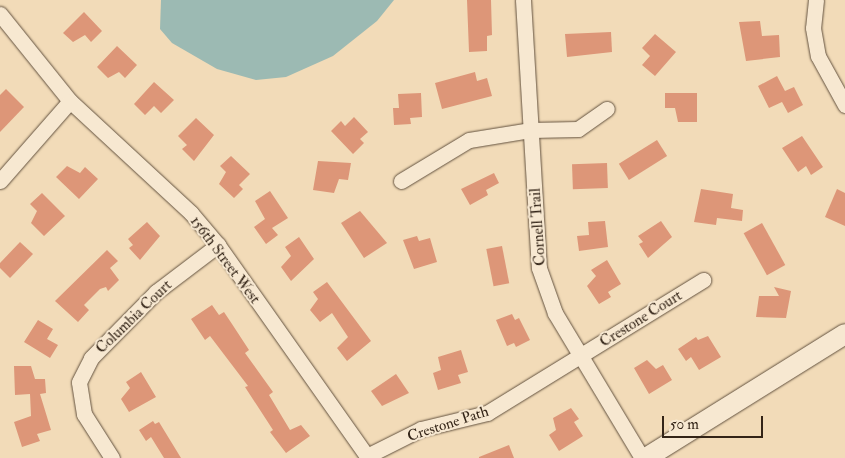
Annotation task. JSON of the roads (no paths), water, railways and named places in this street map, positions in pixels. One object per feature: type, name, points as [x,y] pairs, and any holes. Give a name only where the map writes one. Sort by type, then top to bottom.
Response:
[{"type":"street","name":"Cornell Trail","points":[[523,0],[539,268],[555,313],[579,357],[644,458]]},
{"type":"street","points":[[816,0],[813,28],[818,56],[845,105]]},
{"type":"street","name":"156th Street West","points":[[0,14],[70,101],[191,213],[218,245],[368,457]]},
{"type":"street","points":[[0,181],[38,142],[70,101]]},
{"type":"street","points":[[401,181],[469,140],[531,130],[578,129],[607,109]]},
{"type":"street","name":"Columbia Court","points":[[112,458],[84,414],[79,382],[91,358],[156,292],[218,245]]},
{"type":"street","name":"Crestone Court","points":[[579,357],[703,280]]},
{"type":"street","points":[[644,458],[845,334]]},
{"type":"street","name":"Crestone Path","points":[[368,457],[421,429],[487,414],[579,357]]},
{"type":"water","points":[[161,0],[394,0],[377,21],[333,56],[286,77],[256,80],[217,69],[172,43],[160,29]]}]
